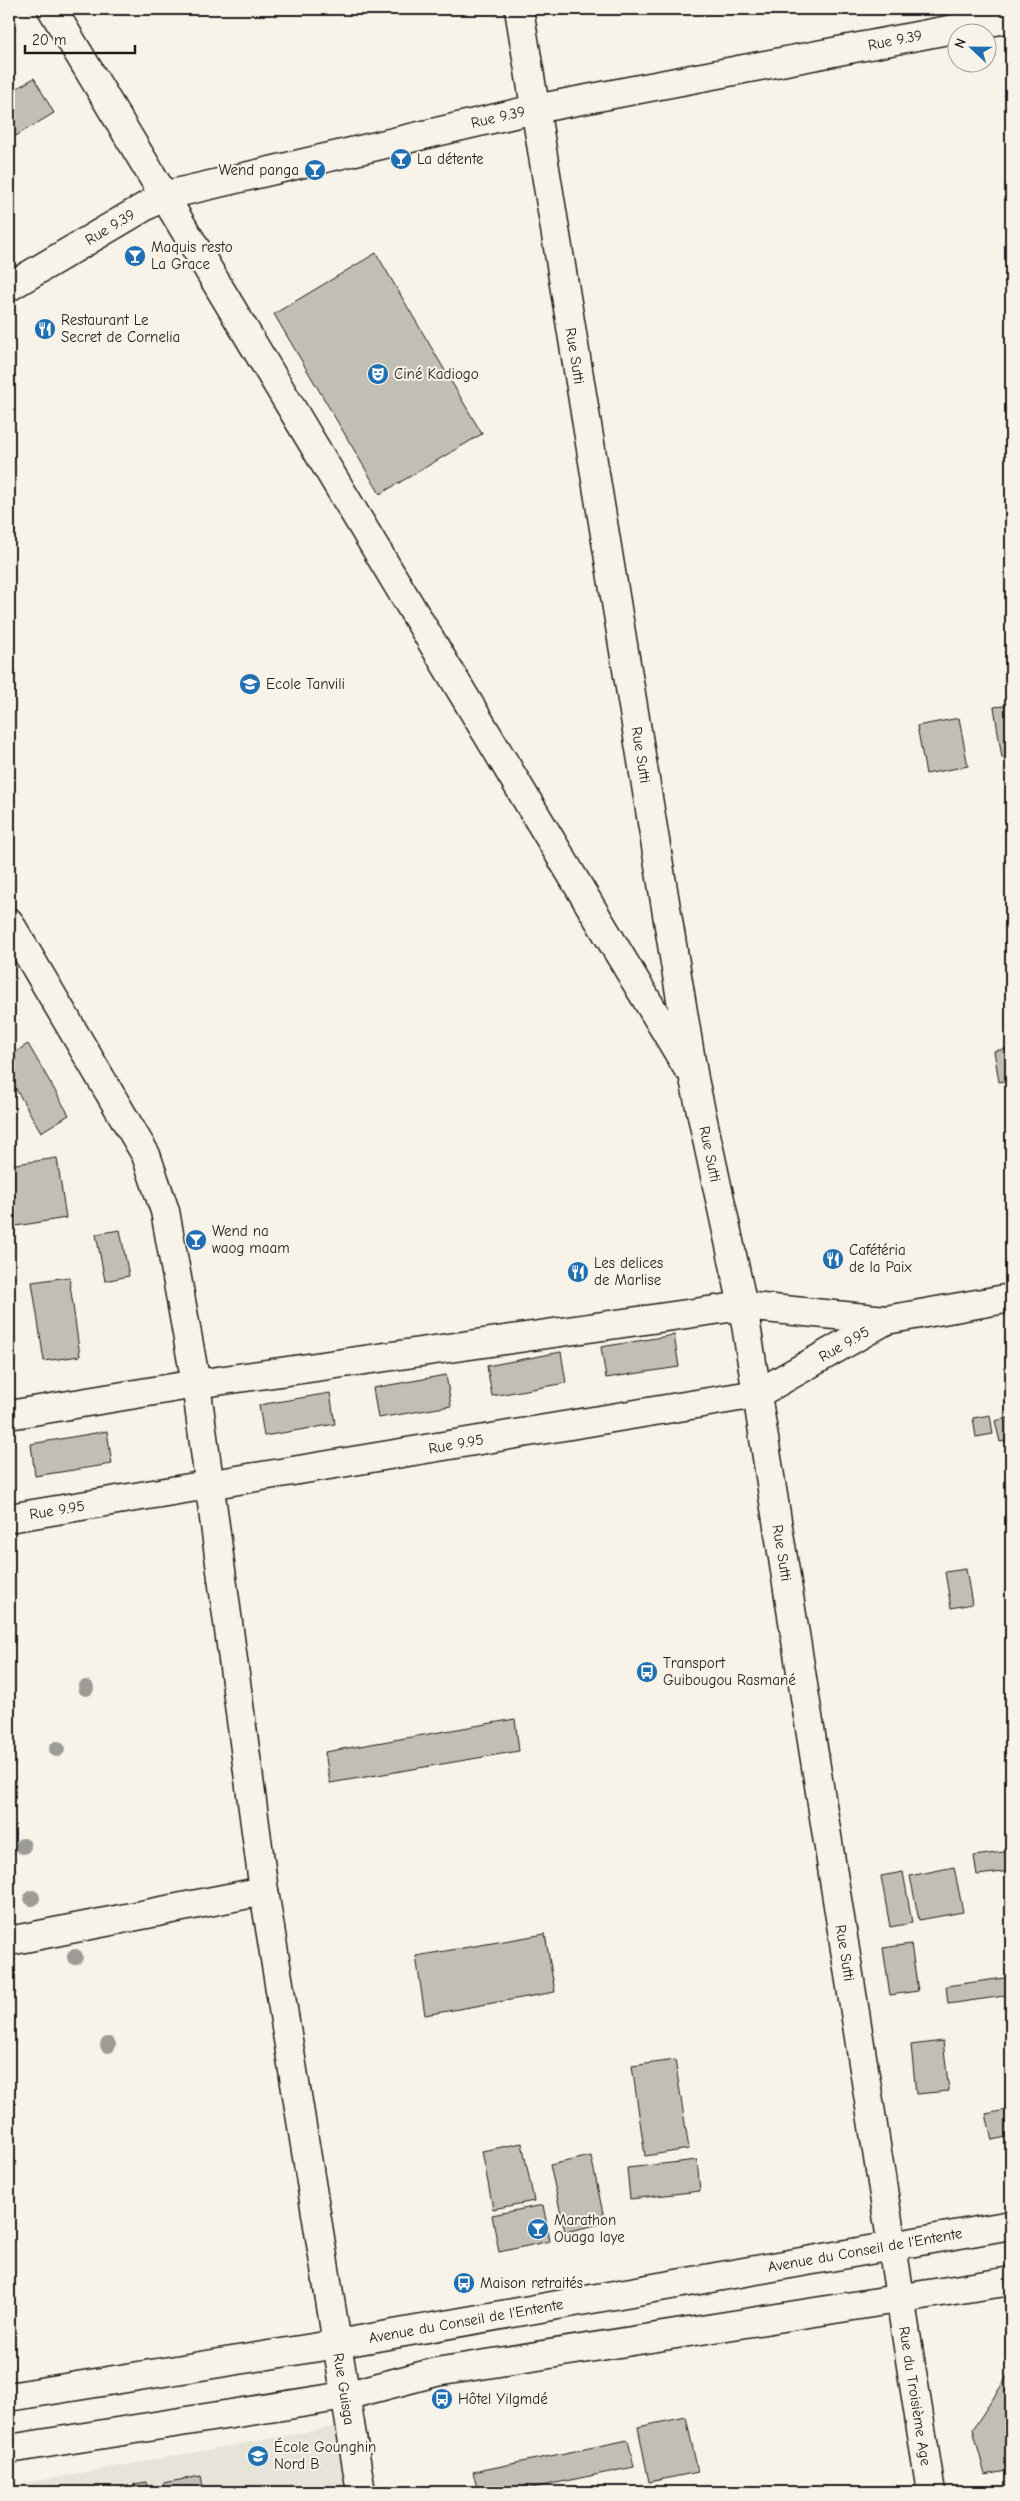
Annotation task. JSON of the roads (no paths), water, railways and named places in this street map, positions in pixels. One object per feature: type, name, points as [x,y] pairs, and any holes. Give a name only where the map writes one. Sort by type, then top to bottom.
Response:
[{"type":"street","points":[[52,9],[694,1079]]},
{"type":"street","name":"Rue Sutti","points":[[519,9],[694,1079],[743,1306],[900,2300]]},
{"type":"street","name":"Rue 9.39","points":[[9,287],[163,196],[535,109],[1011,18]]},
{"type":"street","name":"Rue Guisga","points":[[9,922],[146,1155],[165,1211],[196,1384],[264,1891],[361,2492]]},
{"type":"street","name":"Rue 9.95","points":[[9,1415],[196,1384],[743,1306],[886,1320],[1011,1298]]},
{"type":"street","name":"Rue 9.95","points":[[9,1518],[757,1394],[886,1320]]},
{"type":"street","points":[[9,1941],[264,1891]]},
{"type":"street","name":"Avenue du Conseil de l'Entente","points":[[9,2396],[336,2344],[1011,2225]]},
{"type":"street","points":[[9,2449],[345,2396],[436,2372],[1011,2281]]},
{"type":"street","name":"Rue du Troisième Age","points":[[900,2300],[931,2492]]},
{"type":"place","name":"La détente","points":[[401,159]]},
{"type":"place","name":"Wend panga","points":[[315,170]]},
{"type":"place","name":"Maquis resto La Grace","points":[[135,256]]},
{"type":"place","name":"Restaurant Le Secret de Cornelia","points":[[45,329]]},
{"type":"place","name":"Ciné Kadiogo","points":[[378,374]]},
{"type":"place","name":"Ecole Tanvili","points":[[250,684]]},
{"type":"place","name":"Wend na waog maam","points":[[196,1240]]},
{"type":"place","name":"Cafétéria de la Paix","points":[[833,1259]]},
{"type":"place","name":"Les delices de Marlise","points":[[578,1272]]},
{"type":"place","name":"Transport Guibougou Rasmané","points":[[647,1672]]},
{"type":"place","name":"Marathon Ouaga laye","points":[[538,2229]]},
{"type":"place","name":"Maison retraités","points":[[464,2283]]},
{"type":"place","name":"Hôtel Yilgmdé","points":[[442,2399]]},
{"type":"place","name":"École Gounghin Nord B","points":[[258,2456]]}]
